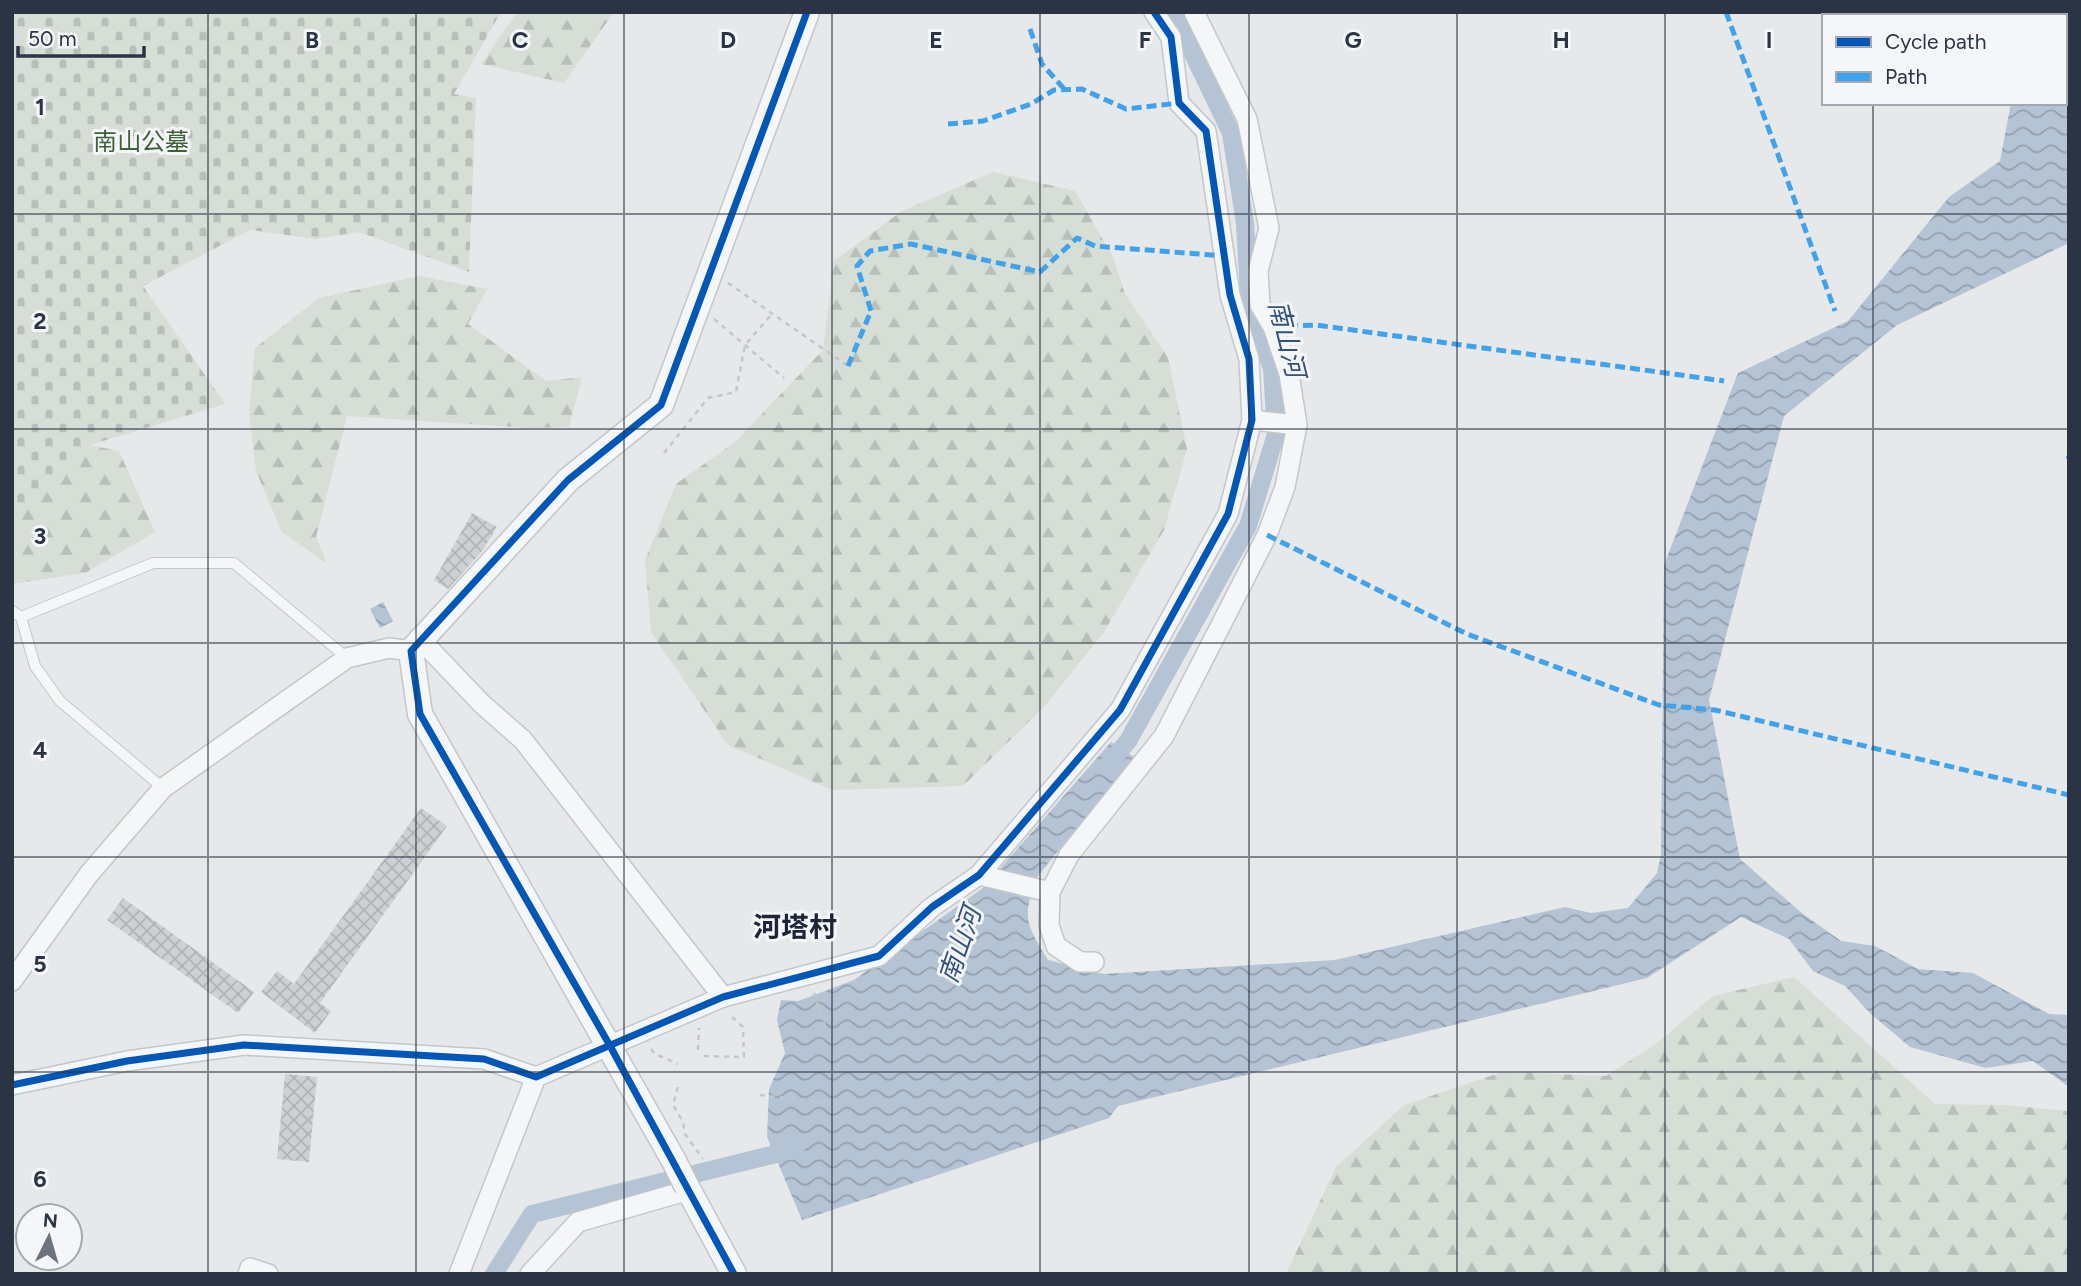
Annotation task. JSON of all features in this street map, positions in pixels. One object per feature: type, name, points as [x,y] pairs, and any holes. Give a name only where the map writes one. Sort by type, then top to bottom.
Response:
[{"type":"street","points":[[12,981],[89,874],[163,788],[347,658],[415,645],[568,480],[661,405],[807,12]]},
{"type":"street","points":[[12,1085],[127,1060],[244,1045],[484,1059],[536,1077],[713,1002],[879,956],[932,907],[979,875],[1120,710],[1228,514],[1252,420],[1249,359],[1230,295],[1206,131],[1179,103],[1171,37],[1154,12]]},
{"type":"street","points":[[1094,961],[1080,962],[1056,946],[1049,925],[1049,892],[1069,855],[1164,736],[1267,535],[1285,487],[1297,425],[1289,374],[1273,327],[1260,305],[1258,271],[1269,228],[1247,119],[1198,20],[1171,37]]},
{"type":"street","points":[[1252,420],[1297,425]]},
{"type":"street","points":[[415,645],[523,740],[713,1002]]},
{"type":"street","points":[[415,645],[420,714],[609,1044],[734,1274]]},
{"type":"street","points":[[979,875],[1049,892]]},
{"type":"street","points":[[459,1274],[536,1077]]},
{"type":"street","points":[[530,1274],[578,1222],[688,1189]]},
{"type":"street","points":[[248,1274],[250,1268],[268,1274]]},
{"type":"lane","points":[[163,788],[61,701],[35,666],[17,614],[153,562],[234,563],[347,658]]},
{"type":"path","points":[[710,272],[848,366]]},
{"type":"path","points":[[698,305],[784,378]]},
{"type":"path","points":[[664,453],[708,398],[736,392],[746,345],[772,314]]},
{"type":"path","points":[[809,976],[825,1030]]},
{"type":"path","points":[[698,1050],[713,1002],[743,1027],[744,1057],[704,1056]]},
{"type":"path","points":[[642,1033],[655,1054],[678,1064]]},
{"type":"path","points":[[678,1087],[673,1105],[683,1122],[685,1134],[703,1159]]},
{"type":"path","points":[[760,1095],[830,1103]]},
{"type":"green space","name":"南山公墓","points":[[12,12],[501,12],[454,94],[476,98],[469,272],[359,232],[316,239],[250,230],[143,286],[225,404],[80,448],[26,509],[12,501]]},
{"type":"green space","points":[[517,12],[614,12],[564,83],[481,64]]},
{"type":"green space","points":[[993,172],[1075,191],[1113,257],[1125,294],[1168,357],[1187,449],[1164,530],[1104,632],[1045,706],[963,786],[832,790],[728,745],[651,632],[645,560],[676,484],[735,442],[823,350],[834,261],[902,211]]},
{"type":"green space","points":[[420,276],[487,289],[468,324],[546,381],[582,377],[569,427],[529,428],[347,416],[316,537],[327,564],[282,532],[256,471],[249,411],[255,348],[319,298]]},
{"type":"green space","points":[[12,429],[119,451],[155,532],[85,573],[12,584]]},
{"type":"green space","points":[[1794,977],[1935,1104],[2003,1105],[2069,1111],[2069,1274],[1286,1274],[1336,1167],[1404,1105],[1502,1072],[1606,1076],[1656,1044],[1713,996]]},
{"type":"water","points":[[2069,12],[2069,243],[1897,325],[1784,416],[1709,700],[1740,859],[1803,914],[1841,941],[1875,946],[1918,969],[1973,973],[2049,1014],[2069,1015],[2069,1087],[2033,1061],[1986,1068],[1910,1047],[1871,1014],[1845,986],[1813,971],[1789,939],[1741,917],[1647,978],[1118,1106],[1109,1118],[802,1220],[767,1137],[769,1089],[785,1053],[777,1020],[781,1000],[798,1001],[854,980],[983,888],[1111,742],[1134,757],[1038,876],[1029,902],[1028,920],[1048,960],[1104,974],[1335,960],[1565,907],[1591,913],[1628,908],[1657,873],[1661,854],[1664,565],[1738,373],[1848,321],[1949,197],[2000,161],[2011,105],[2067,105],[2067,14],[2000,14]]},
{"type":"water","points":[[383,602],[393,621],[380,628],[370,609]]},
{"type":"building","points":[[472,513],[497,527],[483,550],[448,589],[434,580]]},
{"type":"building","points":[[421,808],[447,826],[320,1003],[331,1011],[315,1033],[261,992],[277,971],[294,984]]},
{"type":"building","points":[[123,898],[254,992],[238,1013],[107,920]]},
{"type":"building","points":[[285,1074],[317,1077],[309,1162],[277,1159]]},
{"type":"waterway","name":"南山河","points":[[1107,766],[1128,741],[1248,526],[1276,434],[1272,368],[1250,311],[1245,223],[1231,133],[1173,12]]},
{"type":"waterway","points":[[494,1274],[532,1214],[796,1149]]},
{"type":"marked path","points":[[1726,12],[1835,311]]},
{"type":"marked path","points":[[1030,29],[1042,64],[1065,90]]},
{"type":"marked path","points":[[948,124],[983,121],[1031,104],[1054,90],[1082,89],[1126,109],[1179,103]]},
{"type":"marked path","points":[[848,366],[871,311],[857,266],[870,251],[911,244],[1040,272],[1077,238],[1095,246],[1225,256]]},
{"type":"marked path","points":[[1273,327],[1316,325],[1724,381]]},
{"type":"marked path","points":[[1267,535],[1467,634],[1659,705],[1715,710],[2069,795]]},
{"type":"cycle path","points":[[734,1274],[609,1044],[420,714],[411,651],[568,480],[661,405],[807,12]]},
{"type":"cycle path","points":[[12,1085],[127,1061],[244,1045],[484,1059],[536,1077],[723,997],[879,956],[932,907],[979,875],[1120,710],[1228,514],[1252,420],[1249,359],[1230,295],[1206,131],[1179,103],[1171,37],[1154,12]]},
{"type":"district","name":"河塔村","points":[[795,927]]}]
